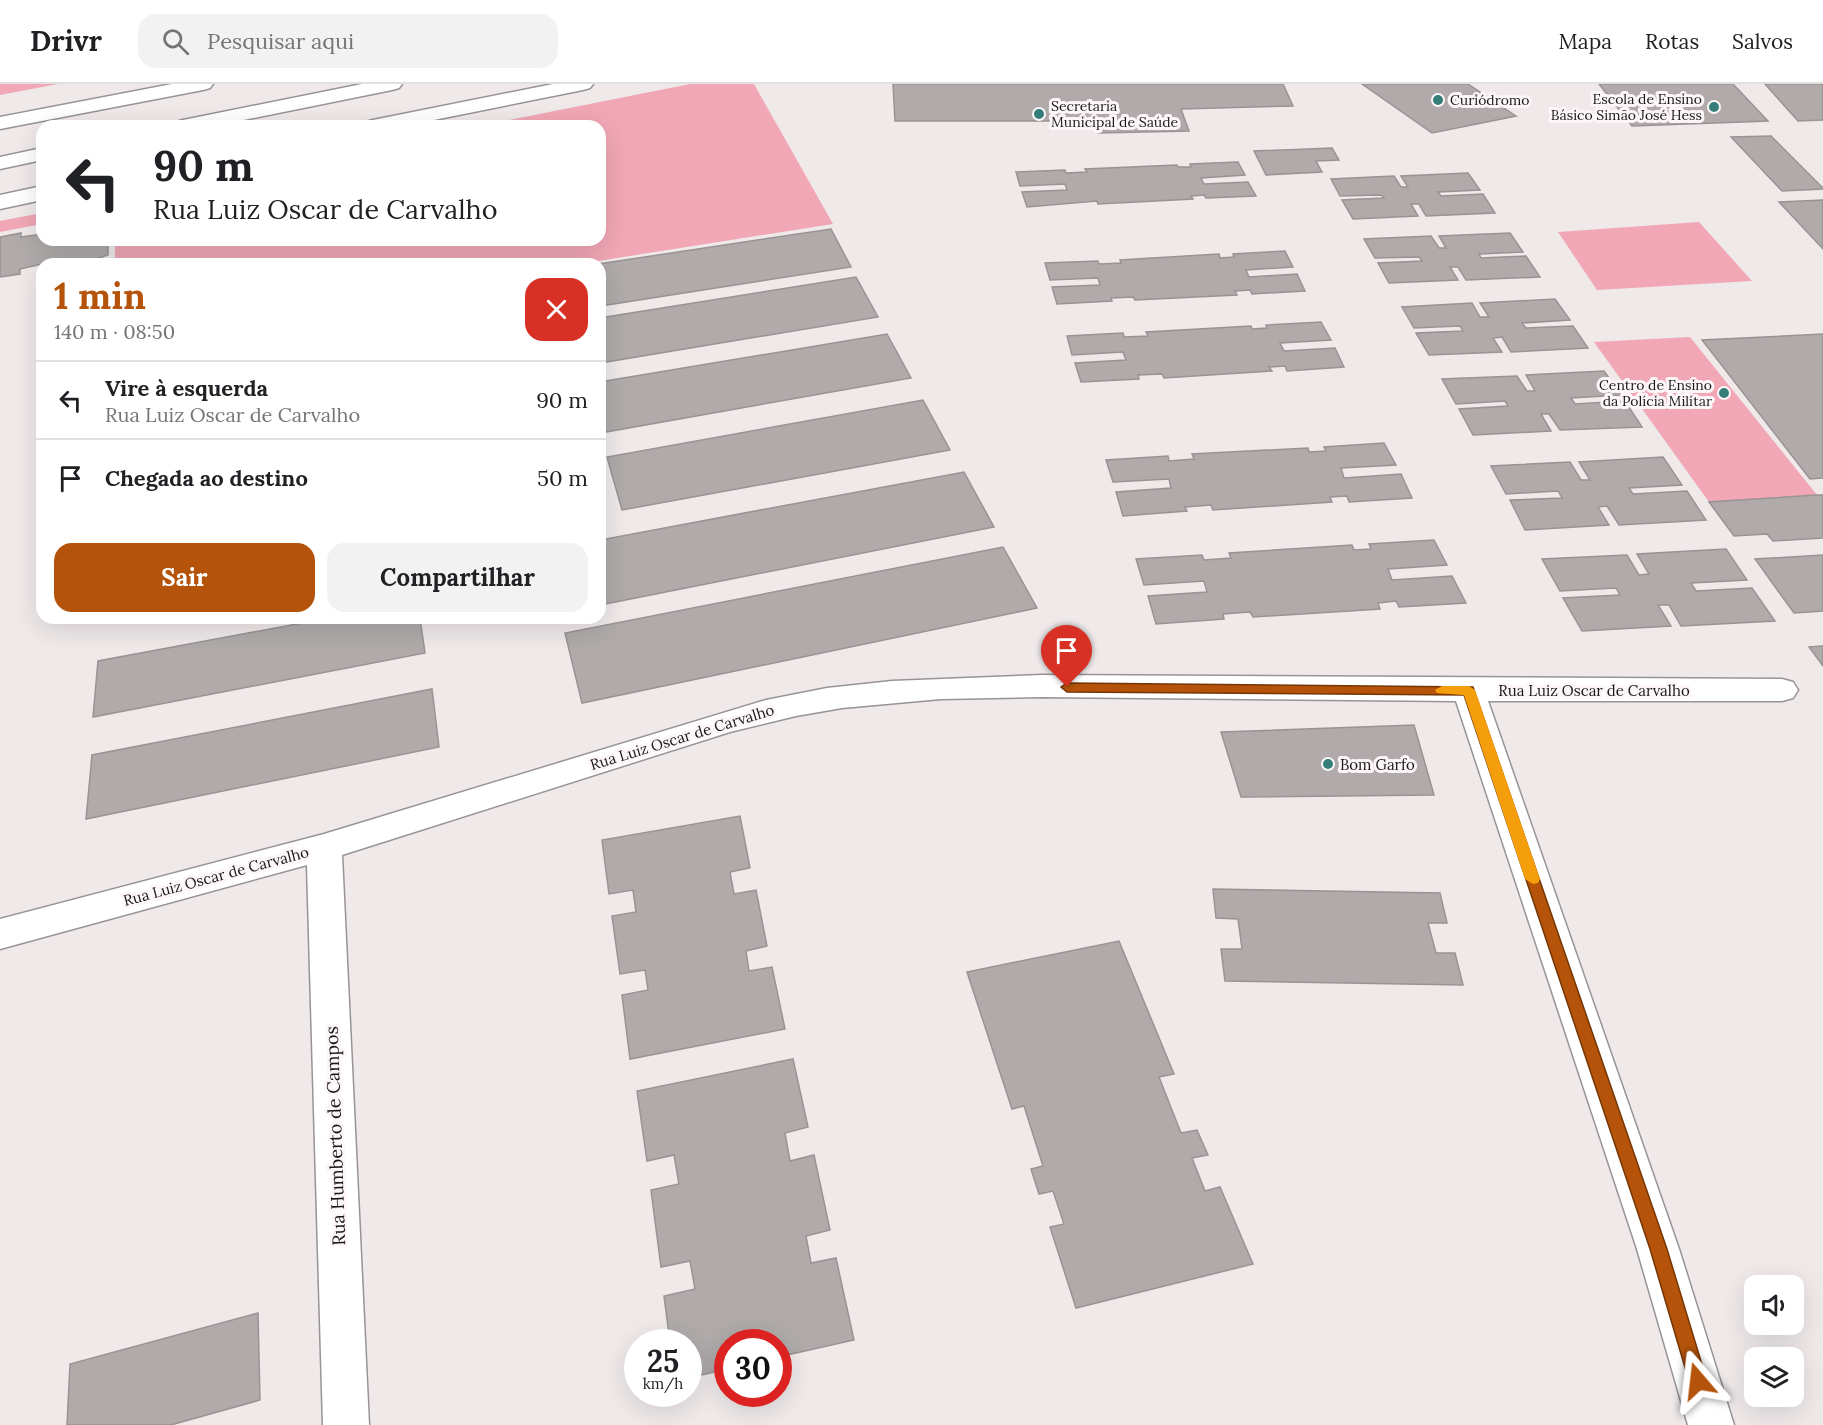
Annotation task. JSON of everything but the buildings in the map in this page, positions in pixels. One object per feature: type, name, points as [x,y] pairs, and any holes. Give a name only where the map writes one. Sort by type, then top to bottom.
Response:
[{"type":"street","points":[[0,123],[203,84]]},
{"type":"street","points":[[213,120],[392,84]]},
{"type":"street","points":[[403,120],[583,84]]},
{"type":"street","points":[[0,163],[36,155]]},
{"type":"street","points":[[0,202],[36,194]]},
{"type":"street","name":"Rua Luiz Oscar de Carvalho","points":[[0,934],[324,846],[722,723],[783,706],[840,697],[925,689],[1091,687],[1782,690]]},
{"type":"street","points":[[1469,690],[1658,1249],[1711,1425]]},
{"type":"street","name":"Rua Humberto de Campos","points":[[324,846],[346,1425]]},
{"type":"shaded area","points":[[0,84],[58,84],[0,95]]},
{"type":"shaded area","points":[[690,84],[754,84],[833,224],[606,260],[115,258],[115,246],[606,246],[606,120],[509,120]]},
{"type":"shaded area","points":[[36,214],[36,225],[0,232],[0,221]]},
{"type":"shaded area","points":[[1699,222],[1752,281],[1597,290],[1558,232]]},
{"type":"shaded area","points":[[1690,337],[1817,495],[1709,502],[1594,342]]},
{"type":"slow traffic","points":[[1442,690],[1469,690],[1533,879]]},
{"type":"place","name":"Curiódromo","points":[[1438,100]]},
{"type":"place","name":"Escola de Ensino Básico Simão José Hess","points":[[1714,107]]},
{"type":"place","name":"Secretaria Municipal de Saúde","points":[[1039,114]]},
{"type":"place","name":"Centro de Ensino da Polícia Militar","points":[[1724,393]]},
{"type":"place","name":"Bom Garfo","points":[[1328,764]]},
{"type":"route","points":[[1067,687],[1469,690],[1658,1249],[1698,1381]]}]
